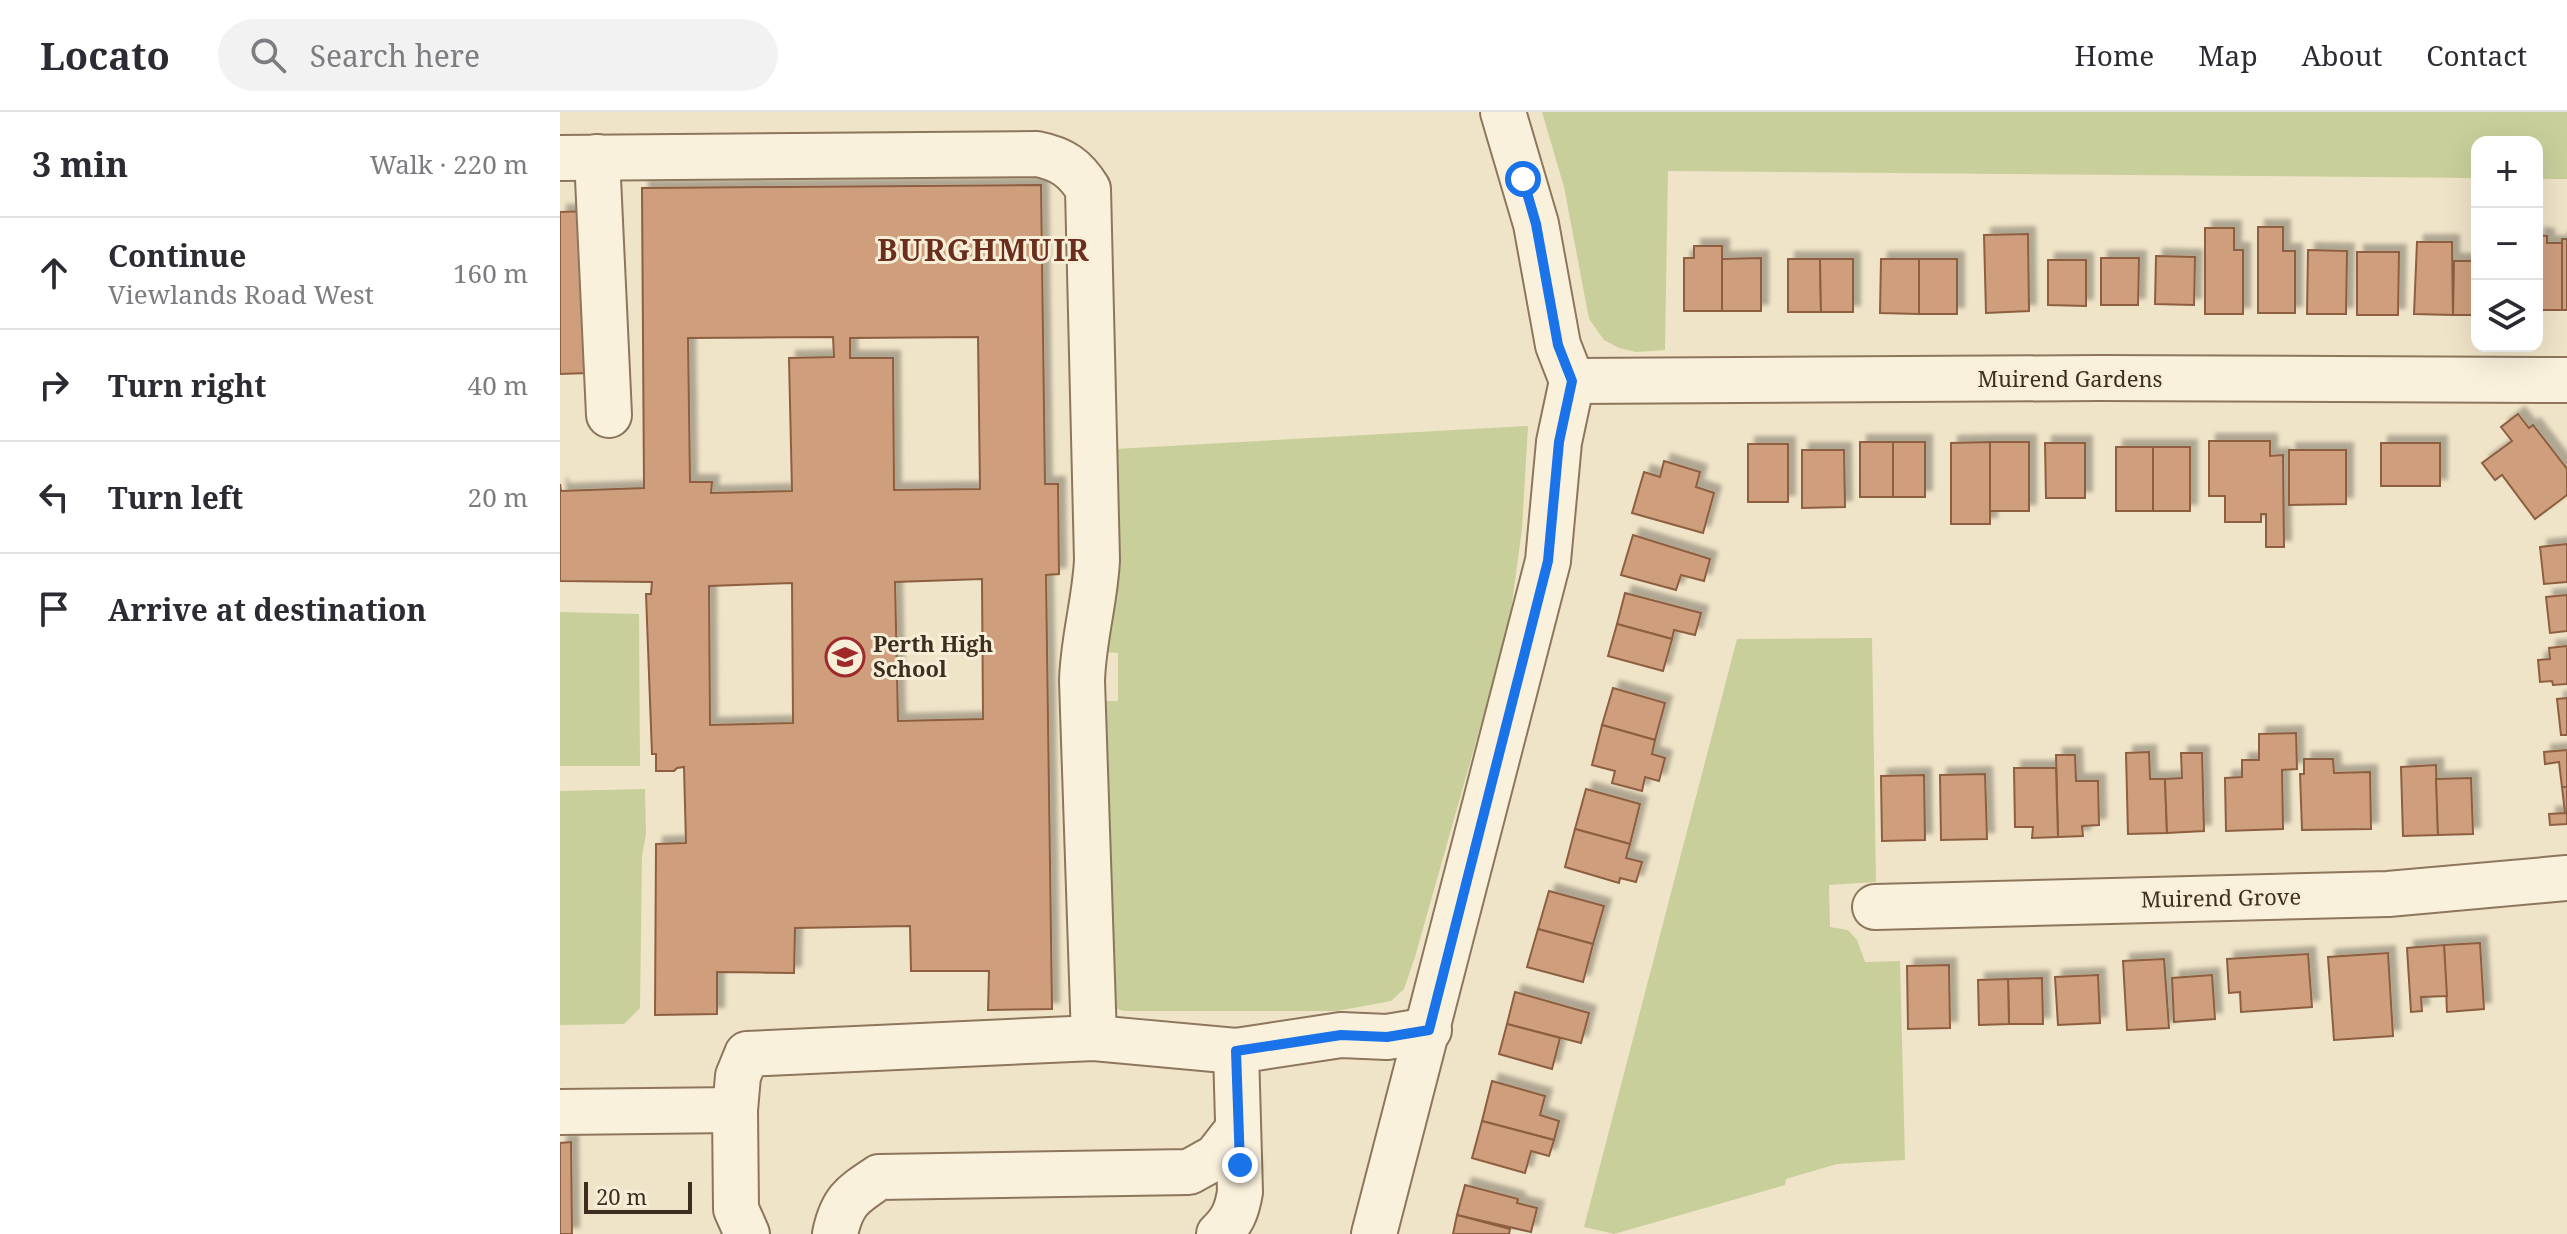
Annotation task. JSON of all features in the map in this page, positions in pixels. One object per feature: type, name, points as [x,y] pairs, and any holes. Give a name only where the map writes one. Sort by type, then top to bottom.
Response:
[{"type":"street","points":[[1374,1234],[1548,561],[1559,442],[1572,381],[1558,345],[1536,224],[1503,112]]},
{"type":"street","points":[[609,415],[578,158],[1037,154],[1064,162],[1075,170],[1088,189],[1097,560],[1096,587],[1083,651],[1082,681],[1094,1038]]},
{"type":"street","name":"Muirend Gardens","points":[[1572,381],[2099,378],[2567,380]]},
{"type":"street","name":"Muirend Grove","points":[[1875,907],[2388,894],[2567,878]]},
{"type":"street","points":[[747,1234],[736,1209],[735,1110],[738,1076],[747,1054],[1094,1038],[1236,1051],[1341,1035],[1387,1037],[1429,1030]]},
{"type":"street","points":[[1219,1234],[1231,1223],[1237,1208],[1240,1165],[1236,1051]]},
{"type":"street","points":[[560,1112],[735,1110]]},
{"type":"street","points":[[835,1234],[838,1217],[849,1197],[879,1177],[1189,1172],[1216,1157],[1237,1130]]},
{"type":"green space","points":[[1542,112],[2567,112],[2567,179],[2543,179],[2543,136],[2471,136],[2471,178],[1668,171],[1665,350],[1636,352],[1619,348],[1604,340],[1589,319],[1564,187]]},
{"type":"green space","points":[[1528,426],[1522,529],[1509,625],[1404,989],[1391,1001],[1337,1011],[1124,1011],[1113,1008],[1104,701],[1118,701],[1118,653],[1103,652],[1115,449]]},
{"type":"green space","points":[[560,612],[639,614],[640,766],[560,766]]},
{"type":"green space","points":[[1872,638],[1876,882],[1829,885],[1830,927],[1848,930],[1857,940],[1865,962],[1900,961],[1905,1160],[1837,1164],[1786,1179],[1785,1185],[1614,1234],[1584,1227],[1737,639]]},
{"type":"green space","points":[[645,789],[640,1008],[624,1024],[560,1025],[560,791]]},
{"type":"building","name":"Perth High School","points":[[1041,185],[1045,484],[1058,484],[1059,574],[1046,575],[1052,1009],[988,1010],[989,971],[911,971],[910,926],[795,928],[794,973],[717,972],[717,1014],[655,1015],[656,844],[686,843],[684,767],[674,771],[656,771],[656,754],[652,754],[646,594],[651,594],[652,582],[560,581],[560,484],[561,491],[644,488],[642,188]],"holes":[[[833,337],[834,357],[789,358],[792,491],[711,493],[712,482],[690,482],[688,338]],[[978,337],[980,489],[894,490],[893,358],[850,358],[850,338]],[[982,579],[983,719],[898,721],[895,582]],[[792,583],[793,723],[710,725],[709,586]]]},
{"type":"building","points":[[587,211],[588,373],[560,374],[560,212]]},
{"type":"building","points":[[2258,227],[2283,227],[2283,251],[2295,251],[2295,313],[2258,313]]},
{"type":"building","points":[[2205,228],[2234,228],[2234,250],[2243,250],[2243,314],[2205,314]]},
{"type":"building","points":[[2028,234],[2029,311],[1986,313],[1984,235]]},
{"type":"building","points":[[2543,236],[2547,236],[2547,243],[2562,243],[2562,310],[2543,310]]},
{"type":"building","points":[[2562,239],[2567,239],[2567,310],[2562,310]]},
{"type":"building","points":[[2417,242],[2452,242],[2453,315],[2414,314]]},
{"type":"building","points":[[1694,246],[1722,246],[1722,311],[1684,311],[1684,258],[1694,258]]},
{"type":"building","points":[[2308,250],[2347,251],[2346,314],[2307,314]]},
{"type":"building","points":[[2357,252],[2399,252],[2398,315],[2357,315]]},
{"type":"building","points":[[2156,256],[2195,257],[2194,305],[2155,304]]},
{"type":"building","points":[[1761,258],[1761,311],[1722,311],[1722,259]]},
{"type":"building","points":[[2101,258],[2139,258],[2138,305],[2101,305]]},
{"type":"building","points":[[1788,259],[1820,259],[1821,312],[1788,312]]},
{"type":"building","points":[[1820,259],[1853,259],[1853,312],[1821,312]]},
{"type":"building","points":[[1881,259],[1919,259],[1919,314],[1880,313]]},
{"type":"building","points":[[1919,259],[1957,259],[1957,314],[1919,314]]},
{"type":"building","points":[[2048,260],[2086,260],[2086,306],[2048,305]]},
{"type":"building","points":[[2454,261],[2471,261],[2471,315],[2453,315]]},
{"type":"building","points":[[2518,414],[2529,428],[2533,425],[2567,469],[2567,495],[2535,519],[2502,475],[2495,480],[2482,463],[2512,441],[2501,427]]},
{"type":"building","points":[[2209,441],[2270,441],[2270,456],[2283,455],[2284,547],[2266,547],[2266,514],[2261,514],[2261,522],[2225,522],[2225,496],[2209,496]]},
{"type":"building","points":[[1860,442],[1893,442],[1893,497],[1860,497]]},
{"type":"building","points":[[1893,442],[1925,442],[1925,497],[1893,497]]},
{"type":"building","points":[[1990,442],[2029,442],[2029,511],[1990,511]]},
{"type":"building","points":[[1990,442],[1990,524],[1951,524],[1951,443]]},
{"type":"building","points":[[2045,443],[2085,443],[2085,498],[2046,498]]},
{"type":"building","points":[[2381,443],[2440,443],[2440,486],[2381,486]]},
{"type":"building","points":[[1748,444],[1788,444],[1788,502],[1748,502]]},
{"type":"building","points":[[2116,447],[2153,447],[2153,511],[2116,511]]},
{"type":"building","points":[[2153,447],[2190,447],[2190,511],[2153,511]]},
{"type":"building","points":[[1802,450],[1844,450],[1845,507],[1802,508]]},
{"type":"building","points":[[2289,450],[2346,450],[2346,504],[2289,505]]},
{"type":"building","points":[[1664,461],[1700,472],[1696,487],[1714,493],[1703,533],[1632,513],[1644,472],[1660,477]]},
{"type":"building","points":[[1633,535],[1710,559],[1704,581],[1681,575],[1676,590],[1621,575]]},
{"type":"building","points":[[2567,544],[2567,582],[2544,584],[2540,547]]},
{"type":"building","points":[[1625,593],[1701,613],[1695,635],[1674,630],[1672,639],[1617,624]]},
{"type":"building","points":[[2567,595],[2567,631],[2550,633],[2546,597]]},
{"type":"building","points":[[1617,624],[1672,639],[1663,671],[1608,656]]},
{"type":"building","points":[[2567,646],[2567,684],[2540,682],[2538,660],[2550,659],[2549,648]]},
{"type":"building","points":[[1613,688],[1665,703],[1655,740],[1602,725]]},
{"type":"building","points":[[2567,698],[2567,735],[2561,735],[2557,699]]},
{"type":"building","points":[[1602,725],[1655,740],[1652,754],[1665,758],[1659,781],[1645,777],[1642,791],[1612,783],[1615,771],[1592,765]]},
{"type":"building","points":[[2296,733],[2297,769],[2282,770],[2283,829],[2226,831],[2225,778],[2242,777],[2242,760],[2259,760],[2259,734]]},
{"type":"building","points":[[2567,750],[2567,787],[2562,787],[2559,762],[2545,764],[2544,752]]},
{"type":"building","points":[[2149,752],[2150,779],[2165,779],[2167,833],[2128,834],[2126,753]]},
{"type":"building","points":[[2181,753],[2202,753],[2204,831],[2167,833],[2165,779],[2182,778]]},
{"type":"building","points":[[2056,755],[2075,755],[2076,781],[2098,781],[2099,825],[2082,826],[2083,836],[2058,837]]},
{"type":"building","points":[[2304,759],[2333,759],[2334,773],[2370,772],[2371,829],[2302,830],[2300,774],[2304,774]]},
{"type":"building","points":[[2436,765],[2438,835],[2403,836],[2401,767]]},
{"type":"building","points":[[2014,768],[2056,768],[2058,837],[2032,838],[2033,827],[2015,827]]},
{"type":"building","points":[[1985,774],[1987,839],[1941,840],[1940,775]]},
{"type":"building","points":[[1924,775],[1925,840],[1882,841],[1881,776]]},
{"type":"building","points":[[2471,778],[2473,834],[2438,835],[2436,779]]},
{"type":"building","points":[[2562,787],[2567,787],[2567,824],[2550,825],[2549,814],[2565,813]]},
{"type":"building","points":[[1586,789],[1640,804],[1630,844],[1575,829]]},
{"type":"building","points":[[1575,829],[1630,844],[1626,858],[1642,862],[1636,882],[1620,878],[1619,883],[1565,867]]},
{"type":"building","points":[[1549,891],[1604,906],[1593,944],[1538,929]]},
{"type":"building","points":[[1538,929],[1593,944],[1583,982],[1527,967]]},
{"type":"building","points":[[2480,943],[2484,1009],[2447,1012],[2444,945]]},
{"type":"building","points":[[2444,945],[2447,996],[2421,997],[2422,1011],[2411,1012],[2407,948]]},
{"type":"building","points":[[2388,953],[2393,1036],[2334,1040],[2328,957]]},
{"type":"building","points":[[2308,954],[2312,1007],[2241,1012],[2240,992],[2229,993],[2227,959]]},
{"type":"building","points":[[2164,959],[2169,1028],[2127,1030],[2123,961]]},
{"type":"building","points":[[1949,965],[1950,1028],[1908,1029],[1907,966]]},
{"type":"building","points":[[2098,975],[2100,1023],[2058,1025],[2055,977]]},
{"type":"building","points":[[2212,975],[2215,1019],[2174,1022],[2172,978]]},
{"type":"building","points":[[2042,978],[2043,1024],[2009,1024],[2008,979]]},
{"type":"building","points":[[2008,979],[2009,1024],[1979,1025],[1978,980]]},
{"type":"building","points":[[1515,992],[1589,1013],[1581,1043],[1507,1024]]},
{"type":"building","points":[[1507,1024],[1560,1038],[1552,1069],[1499,1054]]},
{"type":"building","points":[[1492,1081],[1545,1096],[1540,1115],[1559,1121],[1554,1140],[1482,1121]]},
{"type":"building","points":[[1482,1121],[1554,1140],[1549,1156],[1531,1151],[1525,1173],[1472,1158]]},
{"type":"building","points":[[571,1142],[572,1234],[560,1234],[560,1143]]},
{"type":"building","points":[[1465,1185],[1518,1199],[1517,1203],[1537,1208],[1531,1232],[1457,1215]]},
{"type":"building","points":[[1457,1215],[1510,1229],[1509,1234],[1453,1234]]},
{"type":"place","name":"Perth High School","points":[[845,657]]},
{"type":"district","name":"BURGHMUIR","points":[[984,251]]},
{"type":"route","points":[[1240,1165],[1236,1051],[1341,1035],[1387,1037],[1429,1030],[1548,561],[1559,442],[1572,381],[1558,345],[1536,224],[1523,179]]}]
